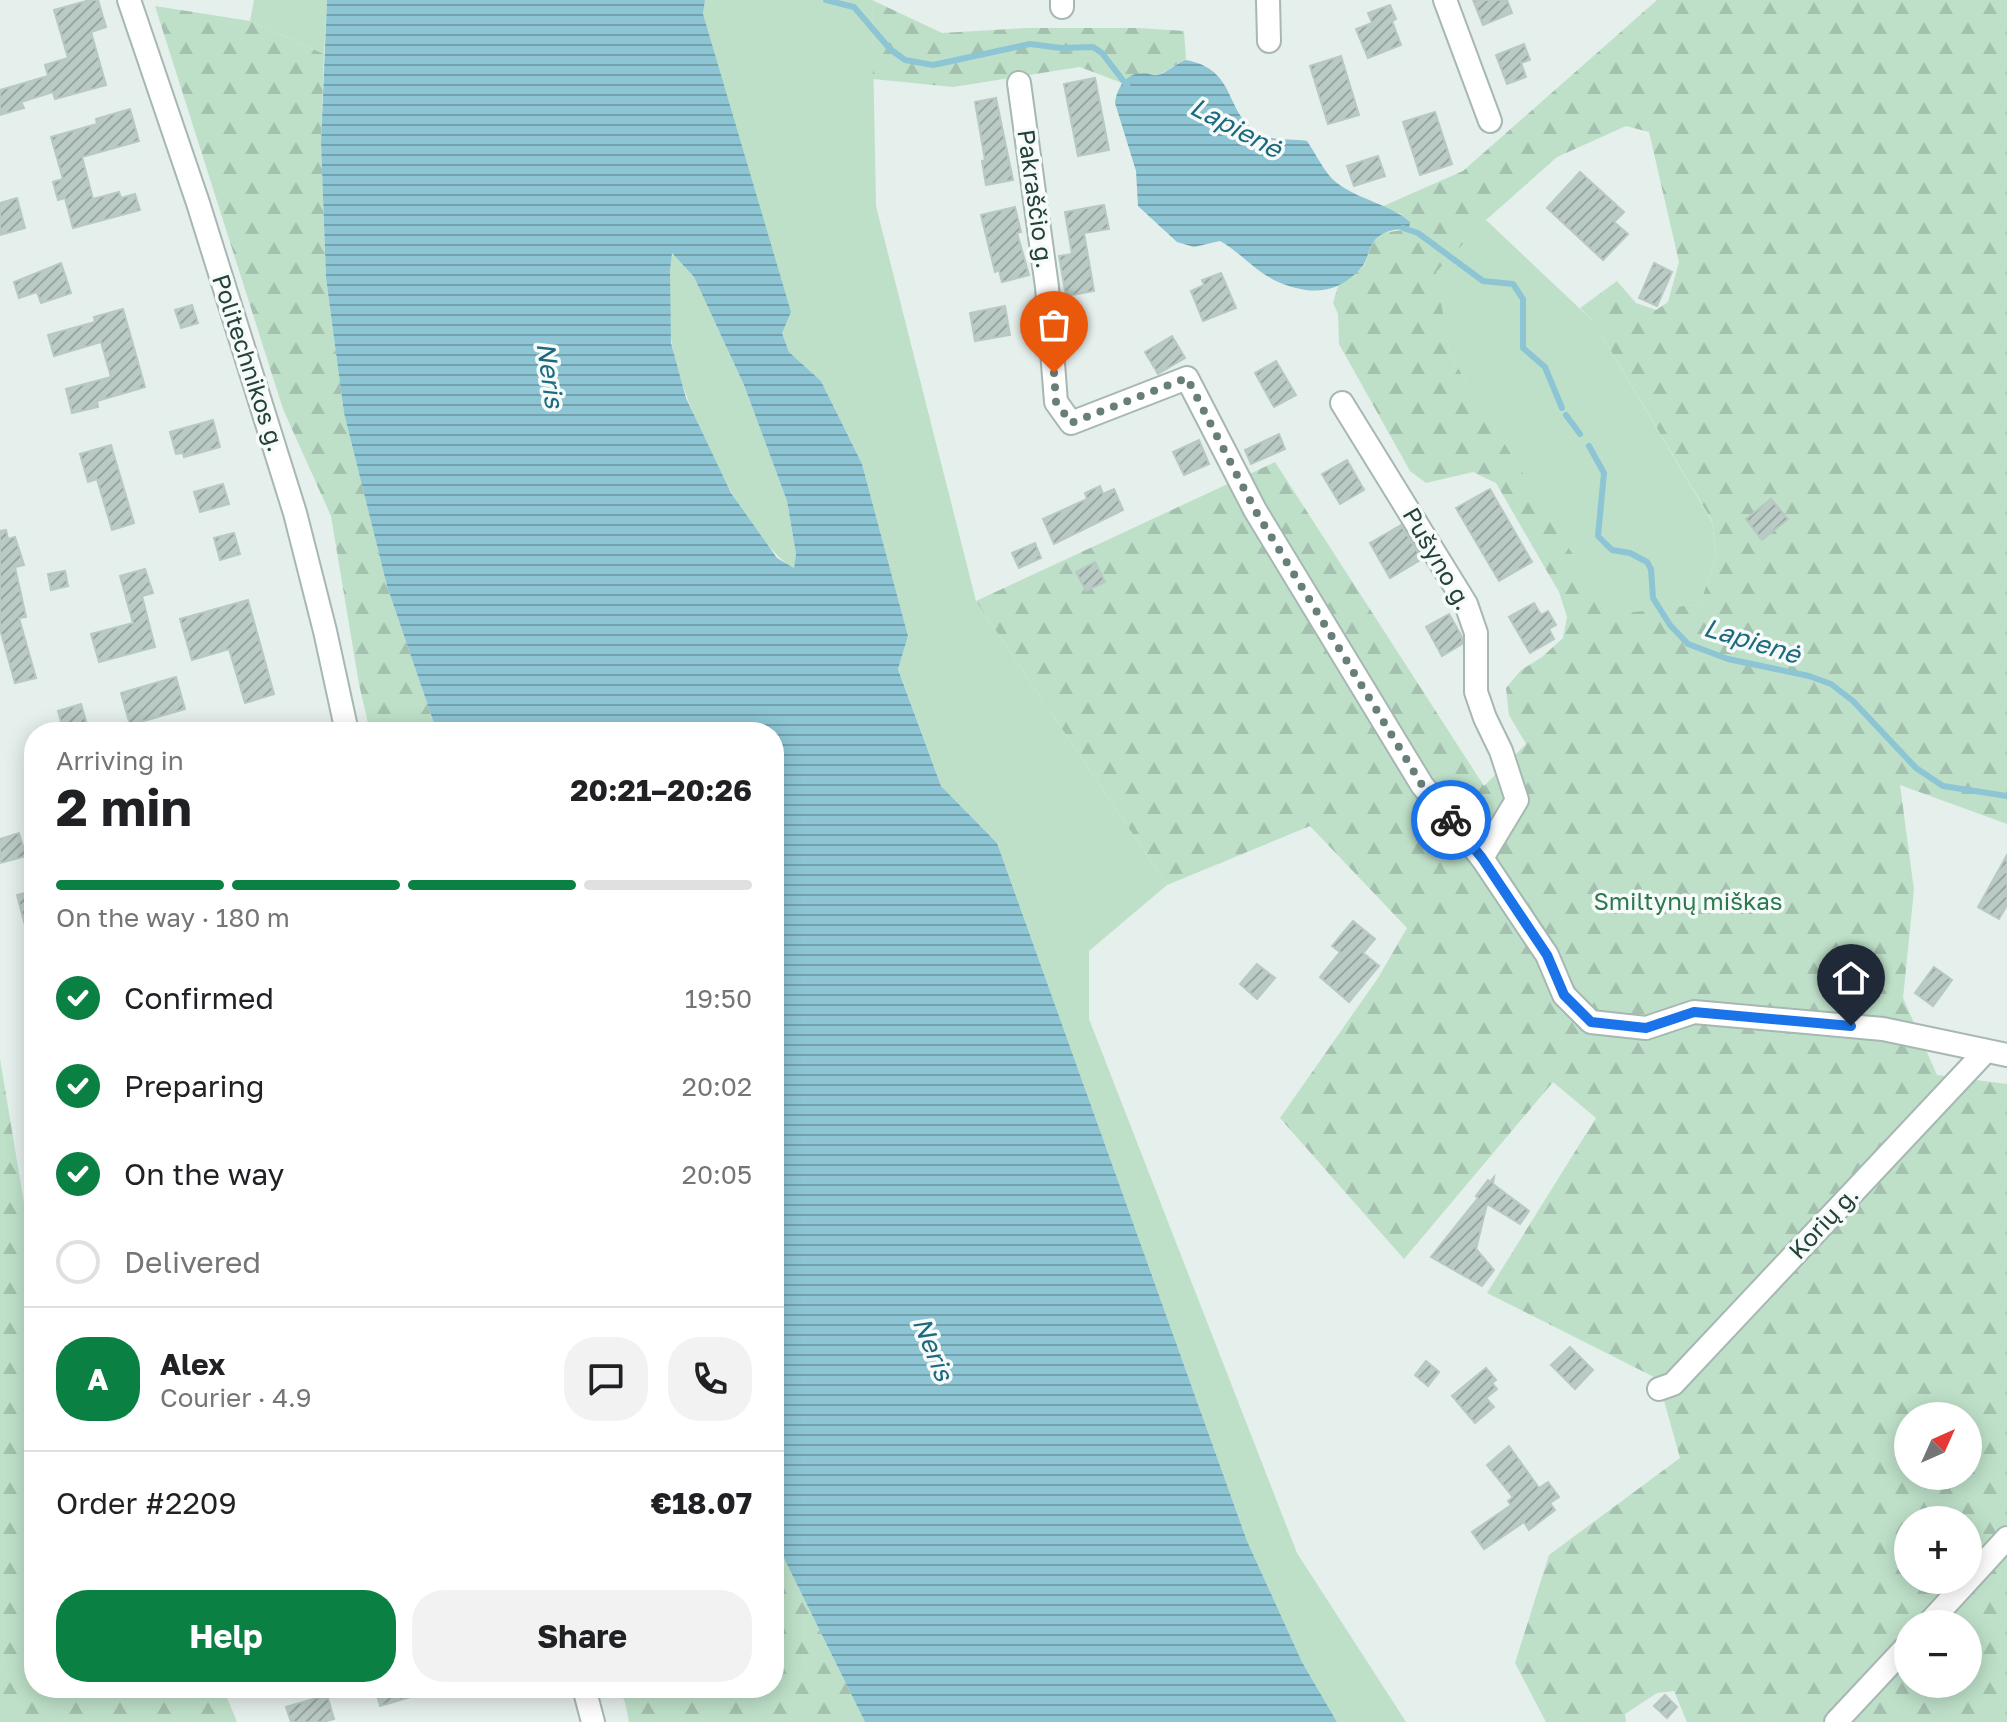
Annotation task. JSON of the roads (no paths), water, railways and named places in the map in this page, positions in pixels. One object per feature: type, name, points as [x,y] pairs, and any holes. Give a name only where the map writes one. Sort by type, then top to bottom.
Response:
[{"type":"street","name":"Politechnikos g.","points":[[129,0],[198,203],[295,513],[345,722]]},
{"type":"street","points":[[1268,0],[1269,41]]},
{"type":"street","points":[[1445,0],[1490,121]]},
{"type":"street","name":"Pakraščio g.","points":[[1019,83],[1047,287],[1056,402],[1071,423],[1187,378],[1255,510],[1422,785],[1482,858]]},
{"type":"street","name":"Pušyno g.","points":[[1342,403],[1466,604],[1476,633],[1476,692],[1501,751],[1517,800],[1482,858]]},
{"type":"street","points":[[1482,858],[1547,955],[1564,995],[1591,1022],[1646,1028],[1694,1012],[1883,1029],[1996,1053]]},
{"type":"street","name":"Korių g.","points":[[1659,1389],[1673,1384],[1996,1053]]},
{"type":"street","points":[[1941,1610],[2007,1538]]},
{"type":"street","points":[[1836,1722],[1894,1660]]},
{"type":"street","points":[[587,1698],[593,1722]]},
{"type":"water","name":"Neris","points":[[327,0],[705,0],[703,14],[791,312],[782,333],[789,352],[821,381],[862,464],[908,636],[898,669],[941,786],[997,843],[1247,1541],[1302,1662],[1337,1722],[865,1722],[784,1558],[784,722],[434,722],[387,586],[344,413],[326,278],[321,143]],"holes":[[[672,253],[694,277],[744,385],[787,501],[796,554],[794,568],[777,558],[731,493],[686,398],[671,343]]]},
{"type":"water","points":[[1186,60],[1203,65],[1214,73],[1239,114],[1258,133],[1275,139],[1307,141],[1337,183],[1402,216],[1410,222],[1409,229],[1390,231],[1380,236],[1362,266],[1351,277],[1342,284],[1321,290],[1299,289],[1276,281],[1220,241],[1194,247],[1177,242],[1138,206],[1136,171],[1115,103],[1120,87],[1127,78],[1138,73],[1160,74]]},
{"type":"waterway","name":"Lapienė","points":[[826,0],[854,7],[890,49],[905,60],[933,65],[1030,44],[1061,48],[1093,47],[1102,53],[1128,87]]},
{"type":"waterway","name":"Lapienė","points":[[1403,228],[1418,233],[1483,281],[1513,284],[1523,299],[1523,348],[1545,367],[1562,408]]},
{"type":"waterway","name":"Lapienė","points":[[1566,415],[1580,434]]},
{"type":"waterway","name":"Lapienė","points":[[1589,446],[1604,473],[1598,536],[1612,550],[1630,553],[1647,562],[1651,569],[1653,598],[1670,625],[1688,644],[1728,659],[1809,676],[1831,684],[1853,701],[1916,768],[1943,786],[2007,796]]},
{"type":"park label","name":"Smiltynų miškas","points":[[1688,902]]}]
